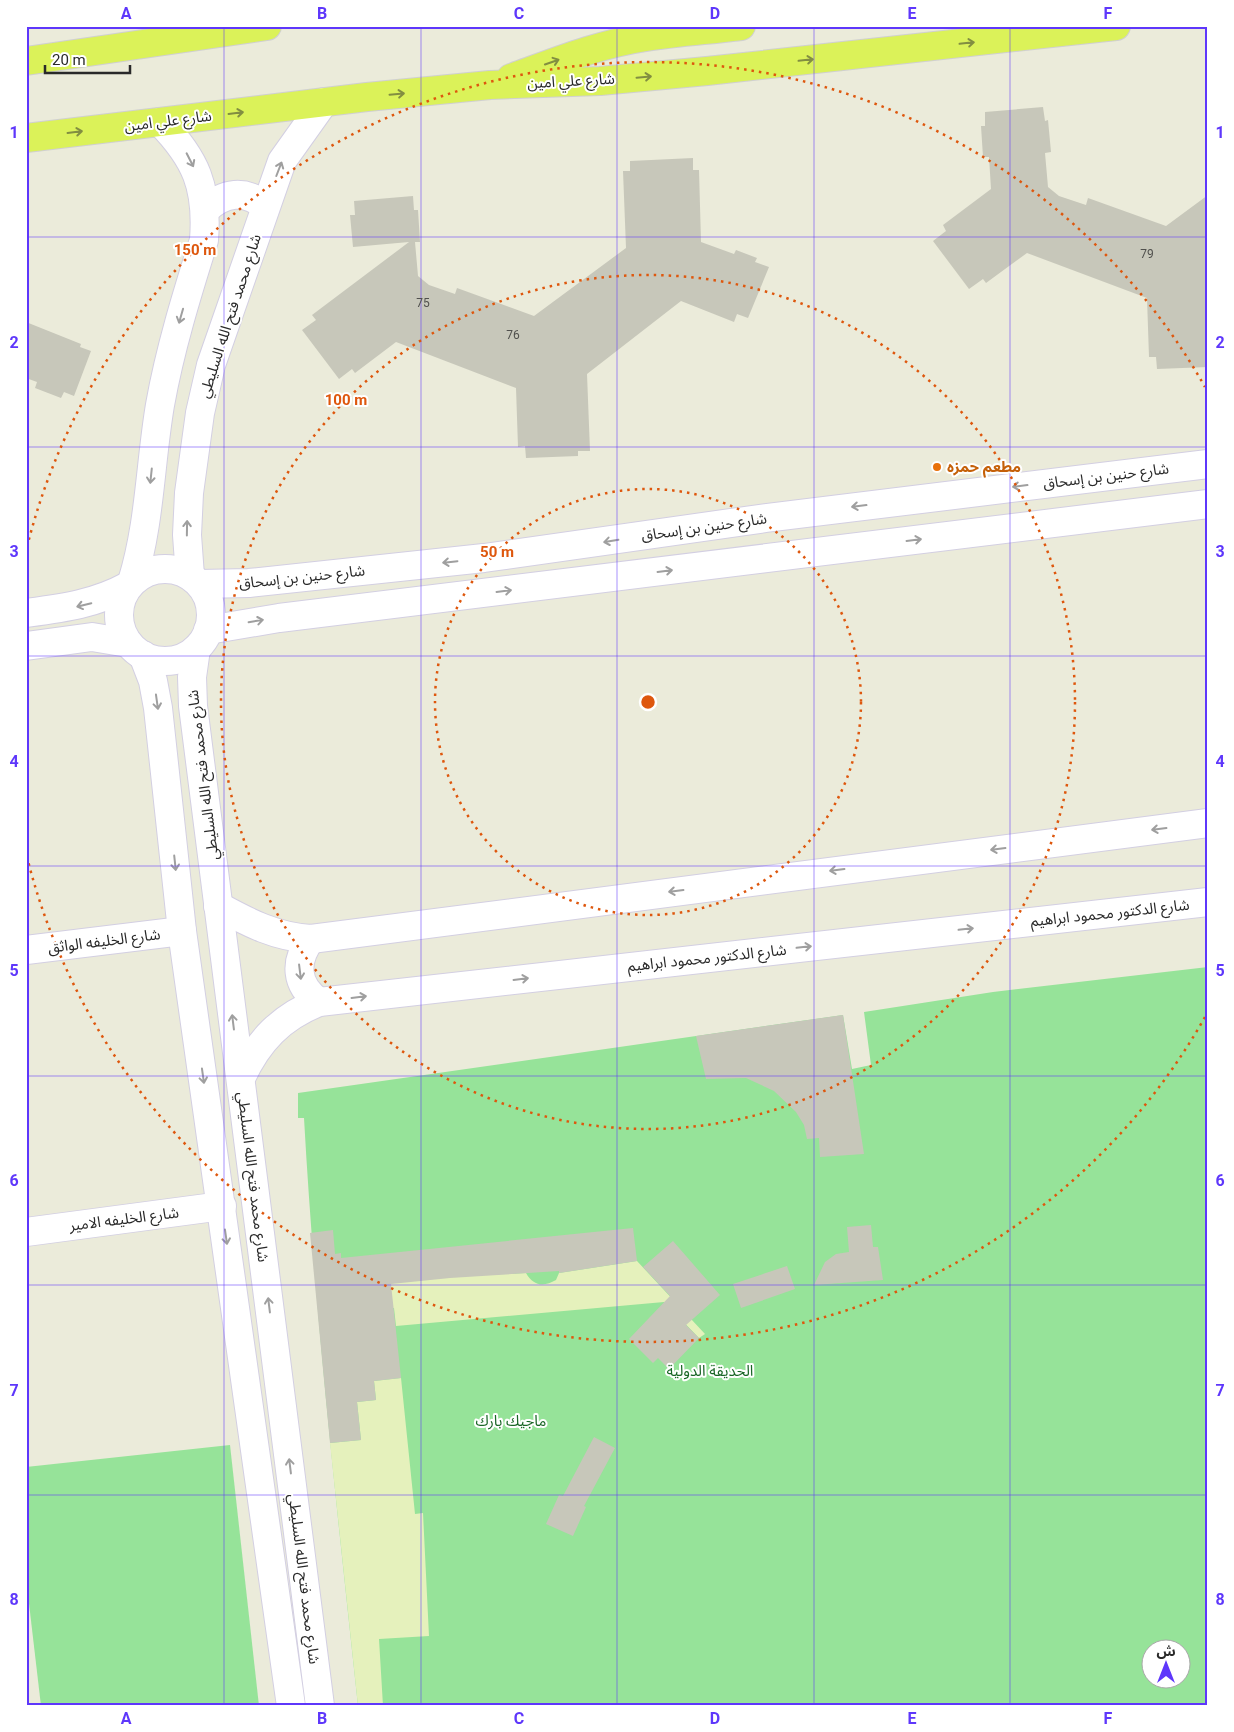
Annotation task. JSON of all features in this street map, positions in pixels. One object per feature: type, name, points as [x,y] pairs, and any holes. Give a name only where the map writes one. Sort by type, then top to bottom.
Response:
[{"type":"main road","points":[[26,62],[267,26]]},
{"type":"main road","points":[[490,85],[551,62],[617,43],[646,37],[741,26]]},
{"type":"main road","name":"شارع علي امين","points":[[26,138],[324,102],[490,85],[600,81],[687,73],[1116,26]]},
{"type":"street","name":"شارع محمد فتح الله السليطي","points":[[195,580],[188,514],[200,413],[211,365],[282,161],[324,102]]},
{"type":"street","points":[[136,649],[121,630],[118,615],[121,600],[130,584],[147,519],[160,406],[176,334],[204,240],[205,210],[198,175],[181,143],[160,122]]},
{"type":"street","points":[[205,210],[220,197],[230,195],[249,196],[265,206]]},
{"type":"street","name":"شارع حنين بن إسحاق","points":[[195,580],[249,583],[484,558],[766,518],[1208,464]]},
{"type":"street","points":[[26,646],[92,637],[136,649],[161,660],[180,658],[202,639],[279,618],[1208,504]]},
{"type":"street","points":[[26,613],[83,606],[106,598],[145,573],[160,569],[176,570],[195,580],[208,598],[211,614],[202,639]]},
{"type":"street","name":"شارع محمد فتح الله السليطي","points":[[202,639],[192,678],[193,699],[320,1706]]},
{"type":"street","name":"شارع محمد فتح الله السليطي","points":[[136,649],[153,681],[158,708],[182,931],[291,1706]]},
{"type":"street","points":[[218,906],[254,926],[275,934],[311,938],[1208,823]]},
{"type":"street","name":"شارع الدكتور محمود ابراهيم","points":[[241,1078],[258,1045],[271,1031],[301,1009],[319,1002],[1208,902]]},
{"type":"street","name":"شارع الخليفه الواثق","points":[[26,950],[182,931]]},
{"type":"street","points":[[311,938],[299,960],[299,972],[302,984],[309,995],[319,1002]]},
{"type":"street","name":"شارع الخليفه الامير","points":[[26,1232],[222,1206]]},
{"type":"green space","name":"الحديقة الدولية","points":[[1208,967],[1208,1706],[358,1706],[320,1339],[304,1118],[298,1118],[298,1093],[843,1015],[852,1069],[871,1065],[864,1012],[993,992]]},
{"type":"green space","points":[[230,1445],[259,1706],[41,1706],[26,1578],[26,1467]]},
{"type":"sand","points":[[637,1261],[705,1334],[699,1338],[664,1302],[396,1326],[394,1308],[318,1315],[363,1281],[526,1273],[535,1283],[547,1284],[556,1280],[559,1273]]},
{"type":"sand","points":[[401,1378],[415,1514],[423,1513],[429,1636],[379,1639],[383,1706],[358,1706],[330,1443],[361,1440],[357,1402],[376,1400],[374,1381]]},
{"type":"building","points":[[1043,107],[1045,121],[1048,120],[1051,152],[1045,153],[1048,187],[1059,196],[1086,205],[1088,198],[1166,226],[1208,195],[1208,367],[1157,369],[1156,357],[1149,357],[1147,298],[1027,253],[986,283],[983,279],[969,289],[933,241],[946,231],[943,225],[991,189],[989,157],[983,157],[981,126],[985,126],[985,112]]},
{"type":"building","points":[[693,158],[693,170],[699,170],[701,242],[734,254],[736,250],[757,258],[755,262],[769,267],[748,318],[737,314],[734,322],[681,301],[587,374],[590,451],[578,451],[578,456],[526,458],[525,446],[518,447],[516,388],[396,342],[355,373],[352,369],[339,379],[302,330],[316,320],[312,315],[409,242],[353,247],[350,215],[355,215],[354,201],[413,196],[414,210],[418,210],[420,242],[415,242],[418,276],[429,285],[455,294],[457,288],[534,316],[626,248],[623,171],[630,171],[630,161]]},
{"type":"building","points":[[26,322],[81,344],[80,347],[91,351],[74,396],[64,392],[61,398],[35,388],[37,382],[26,378]]},
{"type":"building","points":[[843,1015],[864,1154],[820,1157],[819,1138],[807,1139],[804,1125],[796,1112],[774,1091],[746,1078],[706,1079],[696,1036]]},
{"type":"building","points":[[871,1225],[873,1247],[878,1247],[883,1280],[814,1285],[825,1262],[836,1254],[849,1252],[847,1227]]},
{"type":"building","points":[[633,1228],[637,1261],[559,1273],[559,1271],[450,1278],[391,1284],[401,1378],[374,1381],[376,1400],[357,1402],[361,1440],[330,1443],[310,1233],[333,1230],[335,1254],[341,1253],[341,1258]]},
{"type":"building","points":[[673,1241],[720,1295],[686,1325],[699,1338],[669,1369],[658,1358],[653,1363],[629,1339],[670,1296],[643,1267]]},
{"type":"building","points":[[787,1266],[795,1289],[741,1308],[733,1284]]},
{"type":"building","points":[[594,1437],[615,1448],[584,1506],[586,1507],[573,1536],[546,1524],[559,1495],[563,1496]]},
{"type":"place","name":"مطعم حمزه","points":[[937,467]]},
{"type":"park label","name":"ماجيك بارك","points":[[511,1421]]}]
